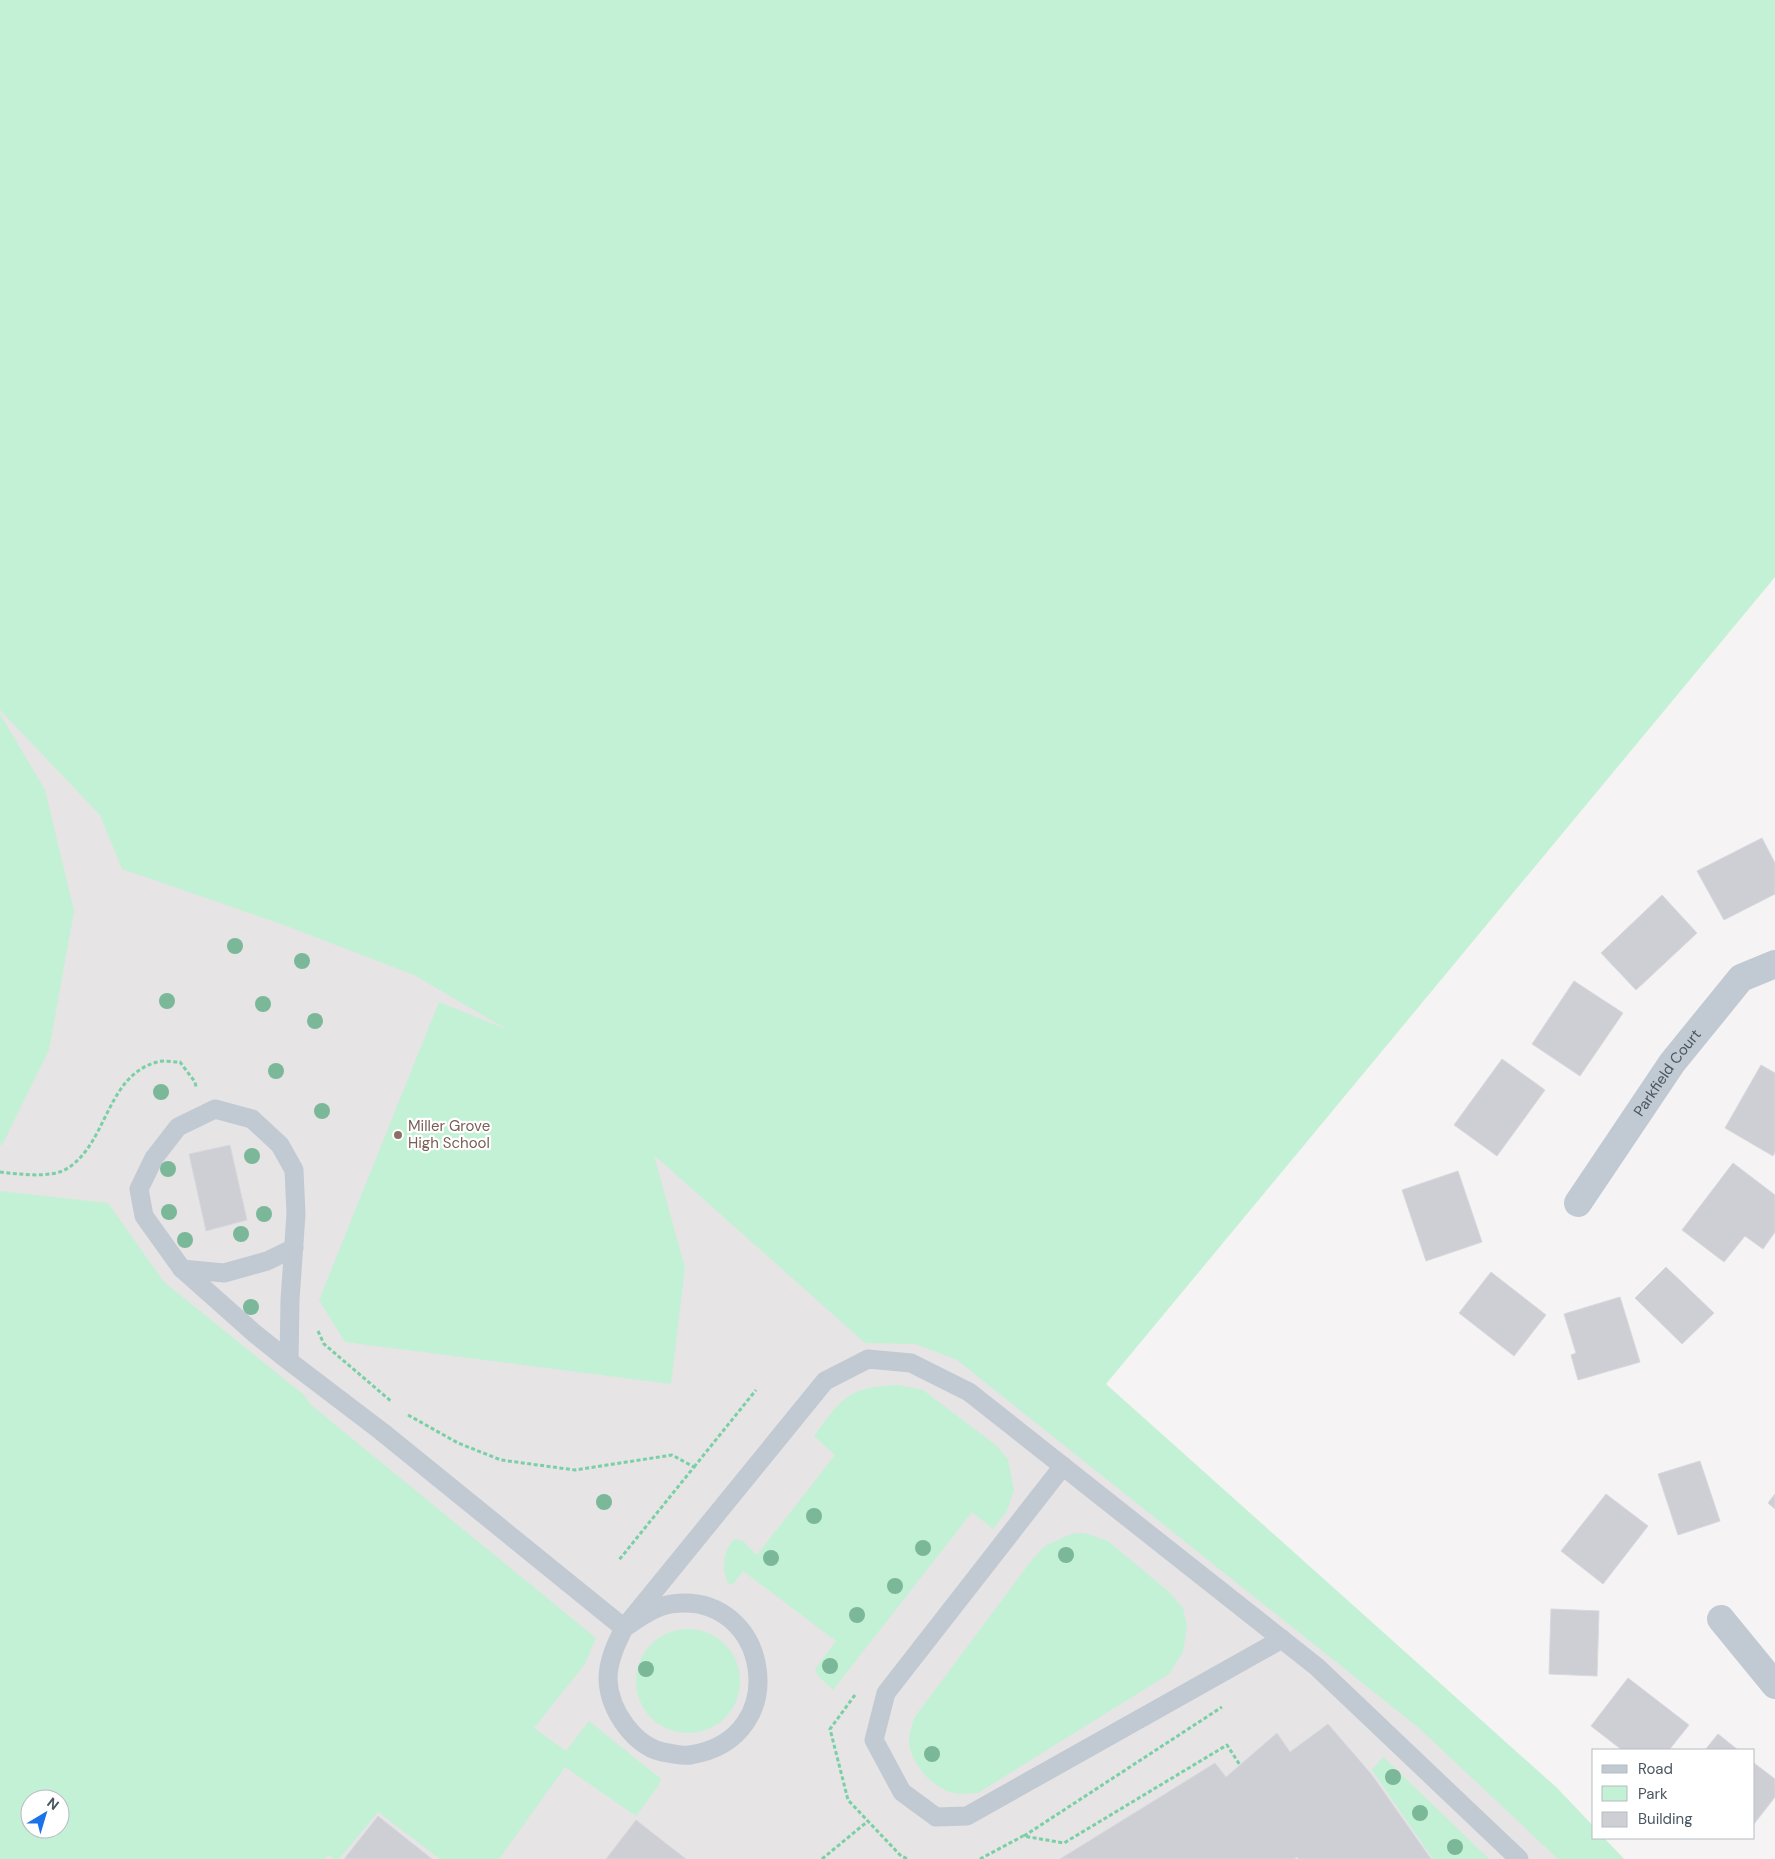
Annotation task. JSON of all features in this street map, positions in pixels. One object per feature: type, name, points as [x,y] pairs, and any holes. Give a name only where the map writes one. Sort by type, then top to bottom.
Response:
[{"type":"street","name":"Parkfield Court","points":[[1578,1203],[1672,1063],[1741,978],[1775,964]]},
{"type":"street","points":[[1721,1619],[1775,1684]]},
{"type":"lane","points":[[289,1361],[290,1300],[296,1214],[294,1170],[280,1145],[252,1119],[215,1110],[178,1127],[154,1158],[139,1189],[144,1216],[182,1269],[254,1334],[289,1361],[381,1431],[624,1628]]},
{"type":"lane","points":[[182,1269],[224,1273],[267,1261],[294,1248]]},
{"type":"lane","points":[[624,1628],[653,1610],[670,1604],[689,1604],[707,1607],[723,1615],[738,1626],[749,1641],[756,1658],[759,1676],[758,1694],[750,1717],[734,1736],[712,1749],[688,1755],[663,1752],[641,1742],[623,1725],[612,1702],[608,1678],[612,1654],[624,1628],[825,1381],[868,1359],[911,1363],[969,1392],[1317,1667],[1519,1859]]},
{"type":"lane","points":[[1064,1466],[886,1693],[874,1740],[902,1792],[936,1817],[968,1816],[1282,1639]]},
{"type":"path","points":[[0,1172],[41,1175],[67,1169],[87,1151],[113,1102],[130,1076],[158,1062],[180,1062],[195,1082],[197,1091]]},
{"type":"path","points":[[318,1329],[324,1344],[394,1403]]},
{"type":"path","points":[[619,1560],[756,1390]]},
{"type":"path","points":[[401,1409],[408,1415],[458,1443],[501,1460],[574,1470],[672,1455],[694,1467]]},
{"type":"path","points":[[980,1859],[1023,1836],[1229,1703]]},
{"type":"path","points":[[1023,1836],[1064,1843],[1227,1745],[1240,1765]]},
{"type":"path","points":[[822,1859],[868,1821]]},
{"type":"shaded area","name":"Miller Grove High School","points":[[0,497],[1556,1787],[1592,1825],[1592,1839],[1605,1839],[1624,1859],[0,1859]]},
{"type":"green space","points":[[0,0],[1775,0],[1775,577],[1106,1384],[1556,1787],[1592,1825],[1592,1839],[1605,1839],[1624,1859],[1558,1859],[1419,1728],[957,1360],[916,1344],[865,1343],[654,1155],[685,1268],[671,1384],[345,1342],[319,1300],[439,1002],[508,1030],[414,975],[284,925],[122,869],[100,815],[0,710]]},
{"type":"green space","points":[[0,714],[45,790],[74,911],[49,1050],[2,1145],[0,1145]]},
{"type":"green space","points":[[0,1191],[108,1203],[164,1282],[304,1395],[311,1405],[596,1638],[585,1664],[534,1728],[566,1751],[589,1721],[661,1779],[659,1785],[636,1816],[565,1767],[499,1859],[440,1859],[378,1812],[339,1859],[334,1859],[328,1855],[325,1859],[0,1859]]},
{"type":"green space","points":[[899,1385],[923,1390],[997,1446],[1008,1460],[1014,1490],[1007,1511],[993,1529],[972,1512],[833,1690],[818,1676],[815,1669],[836,1641],[743,1571],[734,1583],[730,1585],[725,1574],[724,1561],[728,1548],[735,1539],[743,1541],[757,1555],[835,1455],[814,1436],[840,1403],[857,1392],[868,1388]]},
{"type":"green space","points":[[1084,1533],[1108,1541],[1169,1592],[1183,1608],[1187,1626],[1183,1652],[1169,1674],[978,1793],[957,1794],[938,1786],[918,1766],[910,1749],[909,1741],[914,1718],[1031,1561],[1045,1546],[1071,1534]]},
{"type":"green space","points":[[688,1629],[708,1633],[725,1644],[736,1661],[740,1681],[736,1701],[725,1718],[708,1729],[688,1733],[668,1729],[651,1718],[640,1701],[636,1681],[640,1661],[651,1644],[668,1633]]},
{"type":"green space","points":[[1383,1757],[1489,1859],[1433,1859],[1372,1770]]},
{"type":"building","points":[[1762,838],[1775,863],[1775,894],[1724,920],[1697,871]]},
{"type":"building","points":[[1662,895],[1697,933],[1636,990],[1601,953]]},
{"type":"building","points":[[1574,981],[1623,1013],[1580,1076],[1532,1044]]},
{"type":"building","points":[[1502,1059],[1545,1090],[1497,1156],[1454,1125]]},
{"type":"building","points":[[1761,1065],[1775,1073],[1775,1152],[1773,1156],[1725,1128]]},
{"type":"building","points":[[230,1145],[247,1220],[206,1231],[189,1154]]},
{"type":"building","points":[[1733,1163],[1775,1195],[1775,1232],[1763,1249],[1745,1236],[1724,1262],[1682,1230]]},
{"type":"building","points":[[1458,1171],[1482,1242],[1426,1261],[1402,1190]]},
{"type":"building","points":[[1666,1267],[1714,1313],[1682,1344],[1635,1298]]},
{"type":"building","points":[[1491,1272],[1546,1315],[1514,1356],[1459,1313]]},
{"type":"building","points":[[1620,1297],[1640,1362],[1578,1380],[1571,1355],[1576,1353],[1564,1314]]},
{"type":"building","points":[[1700,1461],[1720,1521],[1678,1535],[1658,1474]]},
{"type":"building","points":[[1606,1494],[1648,1526],[1603,1584],[1561,1551]]},
{"type":"building","points":[[1775,1494],[1775,1509],[1768,1503]]},
{"type":"building","points":[[1551,1609],[1599,1611],[1597,1676],[1549,1674]]},
{"type":"building","points":[[1628,1678],[1689,1725],[1670,1749],[1621,1749],[1591,1726]]},
{"type":"building","points":[[1328,1724],[1372,1775],[1431,1859],[1299,1859],[1297,1857],[1294,1859],[1060,1859],[1215,1763],[1226,1777],[1277,1733],[1290,1752]]},
{"type":"building","points":[[1718,1734],[1737,1749],[1706,1749]]},
{"type":"building","points":[[1755,1764],[1775,1779],[1775,1797],[1755,1823]]},
{"type":"building","points":[[378,1816],[432,1859],[344,1859]]},
{"type":"building","points":[[636,1820],[686,1859],[606,1859]]},
{"type":"place","name":"Miller Grove High School","points":[[398,1135]]}]
